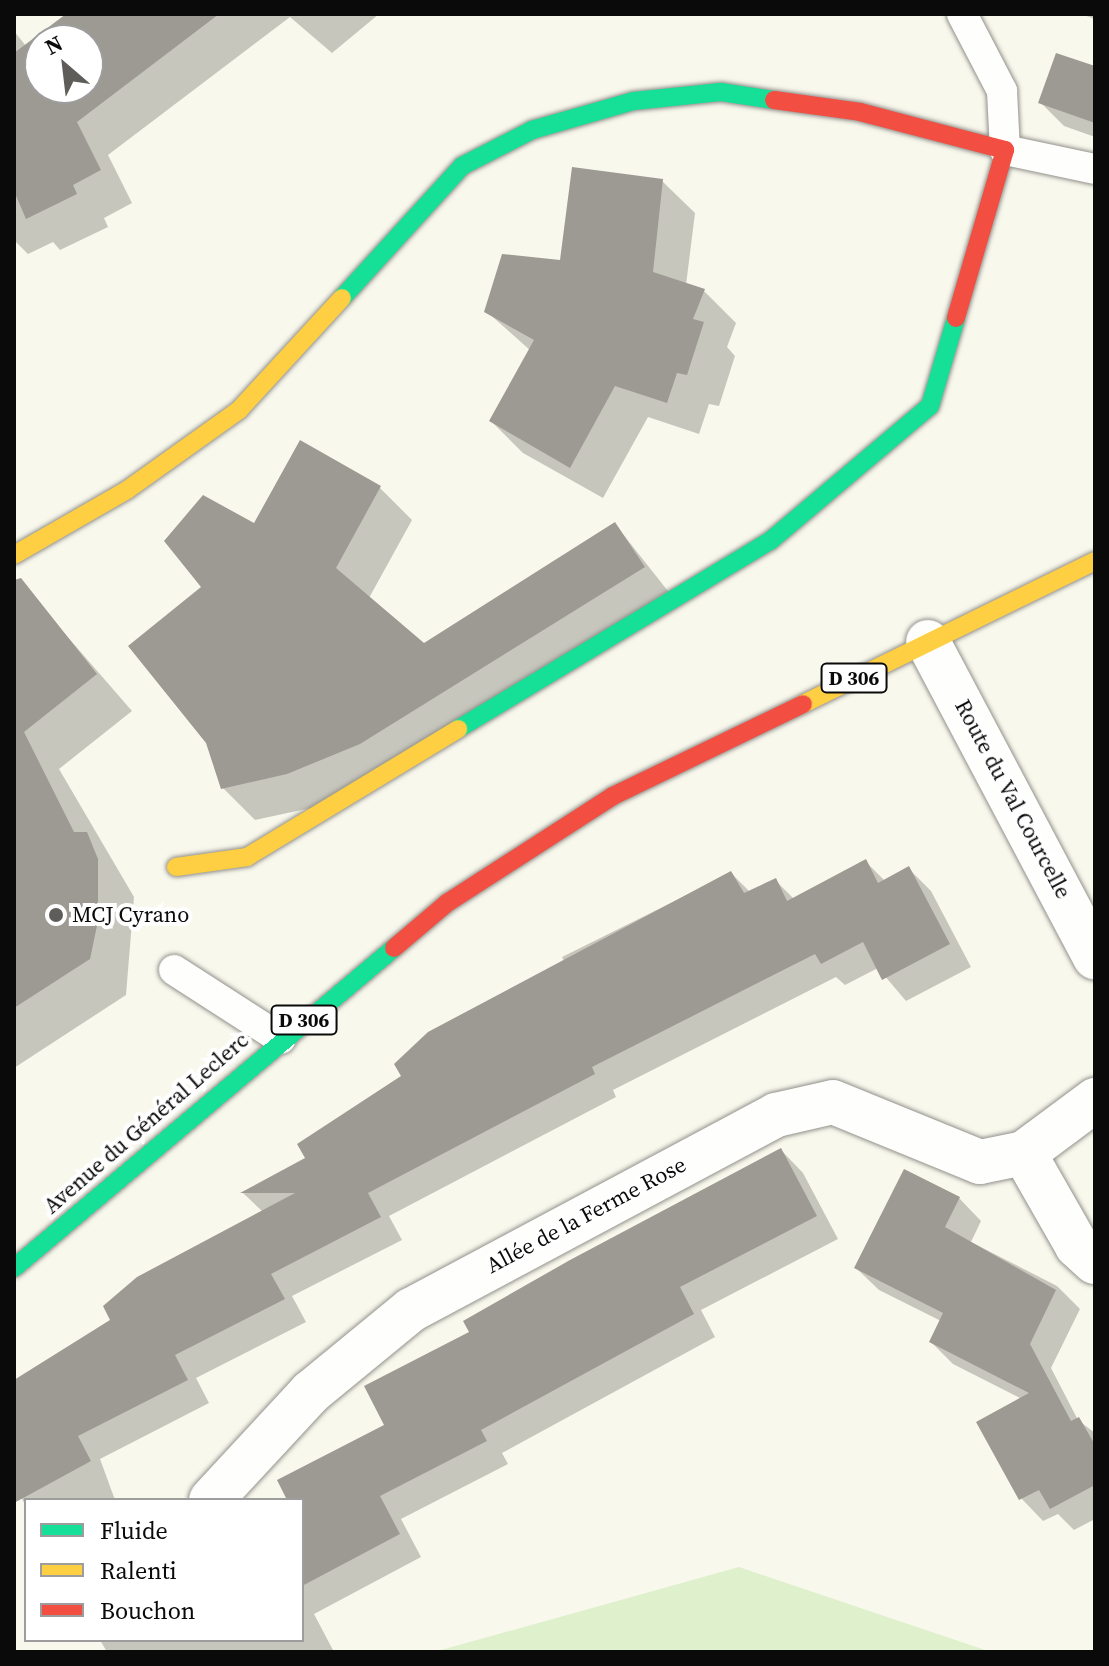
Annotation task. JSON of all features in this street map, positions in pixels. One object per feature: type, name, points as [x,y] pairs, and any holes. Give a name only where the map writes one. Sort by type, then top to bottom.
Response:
[{"type":"street","points":[[14,555],[127,490],[239,410],[462,166],[532,130],[634,101],[721,92],[860,112],[1005,150],[930,406],[770,541],[247,857],[176,867]]},
{"type":"street","name":"Avenue du Général Leclerc","points":[[14,1268],[281,1039],[447,903],[613,796],[1095,561]]},
{"type":"street","name":"Route du Val Courcelle","points":[[928,642],[1095,957]]},
{"type":"street","name":"Allée de la Ferme Rose","points":[[213,1498],[311,1392],[411,1310],[776,1115],[833,1102],[980,1162],[1024,1153],[1095,1100]]},
{"type":"street","points":[[1024,1153],[1077,1246],[1095,1262]]},
{"type":"lane","points":[[962,14],[1002,91],[1005,150],[1095,169]]},
{"type":"lane","points":[[174,970],[281,1039]]},
{"type":"green space","points":[[739,1567],[991,1652],[434,1652]]},
{"type":"building","points":[[66,14],[219,14],[104,101],[104,24],[53,24]]},
{"type":"building","points":[[24,46],[24,104],[101,104],[77,122],[101,170],[73,185],[77,194],[26,219],[14,191],[14,53]]},
{"type":"building","points":[[1056,53],[1095,66],[1095,123],[1038,103]]},
{"type":"building","points":[[572,167],[663,179],[653,272],[705,289],[693,319],[704,322],[687,375],[677,373],[667,403],[615,386],[570,468],[489,421],[534,340],[484,312],[502,254],[560,260]]},
{"type":"building","points":[[300,440],[381,486],[336,568],[424,643],[615,522],[645,567],[360,744],[287,774],[221,789],[206,743],[128,646],[201,587],[164,541],[203,495],[254,523]]},
{"type":"building","points":[[21,578],[97,674],[24,732],[74,832],[87,832],[98,859],[98,921],[90,959],[14,1008],[14,580]]},
{"type":"building","points":[[866,859],[878,883],[909,866],[950,944],[882,980],[863,942],[821,964],[815,954],[592,1067],[595,1074],[368,1193],[381,1217],[271,1274],[285,1299],[175,1355],[188,1380],[78,1436],[91,1461],[14,1503],[14,1380],[110,1320],[103,1306],[137,1277],[295,1193],[240,1193],[305,1158],[297,1144],[401,1076],[394,1064],[428,1032],[731,871],[744,893],[776,878],[787,901]]},
{"type":"building","points":[[781,1148],[817,1216],[680,1287],[694,1314],[481,1430],[487,1441],[380,1496],[400,1534],[304,1585],[304,1498],[286,1498],[277,1480],[384,1425],[364,1386],[469,1332],[463,1321],[570,1260]]},
{"type":"building","points":[[904,1169],[960,1197],[945,1227],[1056,1290],[1030,1344],[1071,1421],[1079,1417],[1095,1445],[1095,1485],[1050,1509],[1039,1490],[1019,1500],[976,1422],[1029,1393],[929,1342],[943,1313],[854,1268]]},
{"type":"traffic: fast","points":[[342,298],[462,166],[532,130],[634,101],[721,92],[774,100]]},
{"type":"traffic: fast","points":[[458,729],[770,541],[930,406],[956,318]]},
{"type":"traffic: fast","points":[[14,1268],[394,948]]},
{"type":"traffic: slow","points":[[14,555],[127,490],[239,410],[342,298]]},
{"type":"traffic: slow","points":[[803,704],[1095,561]]},
{"type":"traffic: slow","points":[[176,867],[247,857],[458,729]]},
{"type":"traffic: jam","points":[[774,100],[860,112],[1005,150],[956,318]]},
{"type":"traffic: jam","points":[[394,948],[447,903],[613,796],[803,704]]},
{"type":"place","name":"MCJ Cyrano","points":[[56,915]]}]
